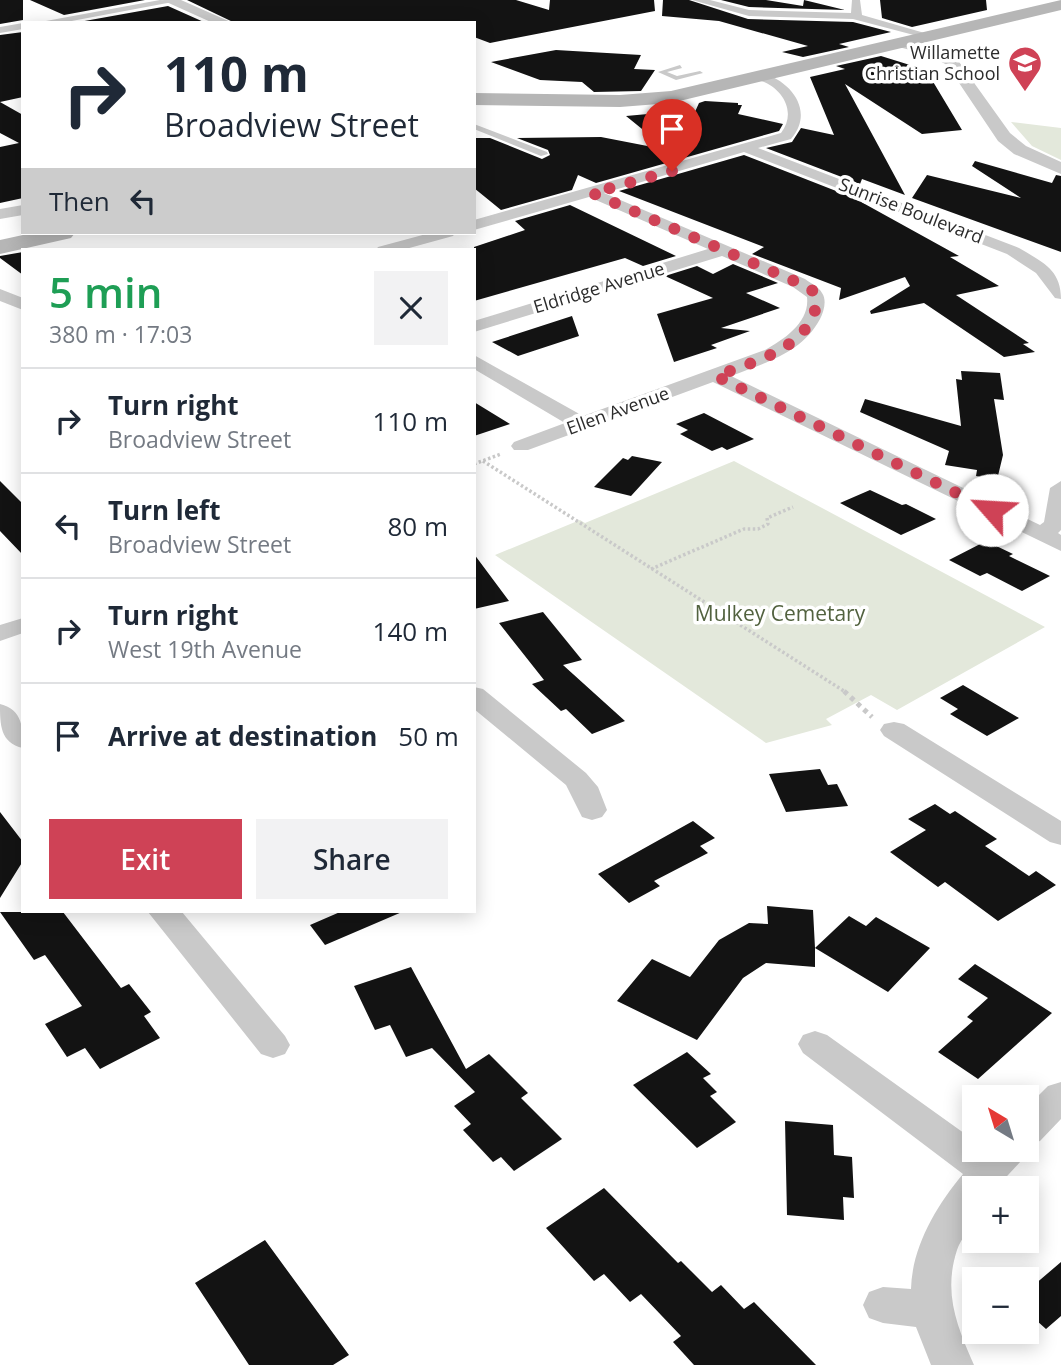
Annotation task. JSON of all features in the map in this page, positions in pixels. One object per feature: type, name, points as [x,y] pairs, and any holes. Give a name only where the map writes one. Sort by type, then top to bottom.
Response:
[{"type":"main road","points":[[476,99],[644,100],[692,93],[1061,5]]},
{"type":"main road","points":[[0,247],[54,235]]},
{"type":"street","points":[[697,0],[749,13],[853,16],[929,36]]},
{"type":"street","points":[[853,16],[858,13],[856,0]]},
{"type":"street","points":[[52,21],[171,1],[221,21]]},
{"type":"street","points":[[0,30],[21,26]]},
{"type":"street","points":[[901,43],[934,52],[952,62],[1012,144],[1061,169]]},
{"type":"street","points":[[476,224],[786,136],[794,126],[786,90],[777,82],[762,77]]},
{"type":"street","name":"Sunrise Boulevard","points":[[748,149],[1013,251],[1042,269],[1061,294]]},
{"type":"street","points":[[592,193],[723,250]]},
{"type":"street","points":[[0,214],[21,210]]},
{"type":"street","points":[[391,248],[440,235]]},
{"type":"street","name":"Eldridge Avenue","points":[[476,326],[723,250]]},
{"type":"street","name":"Ellen Avenue","points":[[521,446],[716,376],[772,354],[793,342],[814,311],[817,300],[812,290],[723,250]]},
{"type":"street","points":[[0,295],[21,304]]},
{"type":"street","points":[[476,362],[582,424]]},
{"type":"street","points":[[716,376],[1052,539],[1061,488]]},
{"type":"street","points":[[0,633],[21,626]]},
{"type":"street","points":[[476,697],[576,779],[584,788],[592,810]]},
{"type":"street","points":[[0,712],[21,738]]},
{"type":"street","points":[[894,730],[1061,835]]},
{"type":"street","points":[[165,913],[273,1045]]},
{"type":"street","points":[[815,1044],[962,1138]]},
{"type":"street","points":[[1040,1117],[1061,1096]]},
{"type":"street","points":[[953,1365],[941,1346],[930,1310],[929,1289],[933,1259],[965,1200],[995,1162]]},
{"type":"street","points":[[883,1305],[930,1310]]},
{"type":"lane","points":[[680,67],[661,72],[676,78],[700,73]]},
{"type":"lane","points":[[476,127],[544,154]]},
{"type":"path","points":[[483,461],[855,698],[868,714],[894,730]]},
{"type":"path","points":[[651,569],[744,529],[767,525],[767,518],[793,507]]},
{"type":"green space","points":[[1011,122],[1061,128],[1061,160],[1032,146]]},
{"type":"green space","name":"Mulkey Cemetary","points":[[734,461],[1045,627],[897,710],[871,695],[826,719],[832,725],[766,743],[495,555],[580,520],[585,523]]},
{"type":"building","points":[[0,0],[23,0],[23,20],[0,24]]},
{"type":"building","points":[[30,0],[145,0],[64,15]]},
{"type":"building","points":[[187,0],[516,0],[549,10],[550,0],[654,0],[655,11],[490,43],[476,38],[476,21],[231,21]]},
{"type":"building","points":[[663,0],[689,0],[748,19],[853,22],[891,32],[839,44],[849,47],[803,57],[782,52],[808,46],[719,21],[662,16]]},
{"type":"building","points":[[721,0],[766,0],[803,6],[804,0],[845,10],[749,7]]},
{"type":"building","points":[[880,0],[986,0],[987,10],[912,27],[882,18]]},
{"type":"building","points":[[168,6],[202,21],[85,21]]},
{"type":"building","points":[[21,32],[21,97],[0,102],[0,35]]},
{"type":"building","points":[[556,50],[641,55],[634,69],[655,70],[641,91],[594,92],[582,82],[540,80],[491,62]]},
{"type":"building","points":[[881,56],[926,70],[962,130],[922,134],[845,84],[905,195],[862,179],[860,184],[766,148],[792,142],[801,128],[834,135],[810,77],[845,69],[836,66]]},
{"type":"building","points":[[0,102],[21,114],[21,198],[0,203],[0,147],[19,143],[0,133]]},
{"type":"building","points":[[699,103],[738,103],[742,105],[738,114],[783,124],[779,131],[596,183],[578,175],[572,190],[501,210],[476,190],[476,138],[490,138],[542,159],[550,155],[548,150],[517,138],[601,137],[668,150],[626,116],[670,112],[689,125]]},
{"type":"building","points":[[744,155],[854,198],[959,256],[950,257],[999,286],[956,295],[1029,343],[1023,344],[1035,352],[1004,357],[924,303],[871,314],[870,311],[910,286],[905,277],[839,300],[841,288],[752,254],[764,247],[619,191]]},
{"type":"building","points":[[975,161],[1052,183],[1056,175],[1061,176],[1061,252],[912,198],[927,175],[1021,198],[972,166]]},
{"type":"building","points":[[570,205],[676,256],[643,266],[625,258],[476,300],[474,247],[525,230],[515,221]]},
{"type":"building","points":[[21,252],[21,274],[0,258]]},
{"type":"building","points":[[733,264],[778,283],[746,293],[780,308],[721,328],[750,331],[711,345],[717,348],[674,362],[657,314],[713,298],[665,276],[697,266],[713,274]]},
{"type":"building","points":[[572,316],[579,336],[518,356],[492,342]]},
{"type":"building","points":[[961,371],[1000,373],[1004,400],[994,399],[1003,455],[997,480],[976,476],[977,470],[945,465],[949,451],[860,412],[865,399],[961,426],[956,379],[962,380]]},
{"type":"building","points":[[476,403],[510,424],[476,435]]},
{"type":"building","points":[[704,413],[754,439],[727,450],[722,447],[712,451],[680,434],[688,430],[676,424]]},
{"type":"building","points":[[632,456],[662,462],[631,496],[594,487],[623,458],[628,460]]},
{"type":"building","points":[[0,481],[21,502],[21,553],[0,531]]},
{"type":"building","points":[[870,490],[936,519],[901,535],[840,503]]},
{"type":"building","points":[[986,541],[1013,554],[1009,556],[1050,576],[1022,591],[987,573],[980,576],[949,560]]},
{"type":"building","points":[[476,557],[509,601],[476,609]]},
{"type":"building","points":[[543,612],[582,660],[563,665],[625,721],[592,734],[566,709],[561,711],[532,684],[544,680],[499,623]]},
{"type":"building","points":[[963,685],[1019,718],[987,736],[950,714],[958,709],[940,698]]},
{"type":"building","points":[[820,769],[828,785],[837,784],[848,806],[786,812],[769,774]]},
{"type":"building","points":[[935,804],[950,814],[955,811],[997,839],[985,846],[1029,876],[1036,871],[1056,885],[998,921],[945,882],[938,887],[890,852],[926,830],[908,819]]},
{"type":"building","points":[[0,812],[21,839],[21,864],[0,898]]},
{"type":"building","points":[[693,821],[715,838],[700,846],[708,853],[654,881],[660,886],[629,903],[598,874]]},
{"type":"building","points":[[767,906],[813,910],[815,967],[766,963],[743,978],[697,1040],[617,1001],[652,959],[690,977],[719,940],[749,923],[768,924]]},
{"type":"building","points":[[0,912],[64,913],[121,988],[129,984],[151,1012],[144,1016],[160,1038],[100,1069],[85,1048],[67,1057],[45,1024],[82,1006],[45,955],[34,960]]},
{"type":"building","points":[[338,913],[400,913],[325,945],[310,925]]},
{"type":"building","points":[[849,916],[866,926],[876,917],[930,948],[888,992],[815,948]]},
{"type":"building","points":[[975,964],[1052,1013],[978,1079],[938,1052],[973,1021],[967,1017],[988,998],[958,979]]},
{"type":"building","points":[[411,967],[466,1069],[489,1054],[528,1093],[521,1098],[562,1139],[514,1171],[501,1157],[493,1162],[463,1130],[471,1124],[454,1106],[475,1092],[432,1048],[406,1057],[390,1025],[375,1030],[354,986]]},
{"type":"building","points":[[687,1052],[711,1074],[703,1078],[717,1092],[710,1096],[736,1122],[697,1148],[633,1085]]},
{"type":"building","points":[[785,1121],[833,1125],[834,1155],[852,1157],[854,1198],[843,1197],[844,1220],[787,1215]]},
{"type":"building","points":[[604,1188],[678,1263],[681,1261],[712,1292],[721,1285],[744,1309],[754,1302],[816,1365],[694,1365],[673,1342],[681,1336],[641,1294],[630,1302],[604,1274],[594,1281],[546,1228]]},
{"type":"building","points":[[265,1240],[349,1355],[333,1365],[249,1365],[195,1283]]},
{"type":"building","points":[[1061,1262],[1061,1316],[1046,1329],[1039,1323],[1039,1281]]},
{"type":"place","name":"Willamette Christian School","points":[[1025,93]]},
{"type":"route","points":[[672,171],[592,193],[799,283],[816,295],[817,306],[793,342],[772,354],[716,376],[992,510]]}]
